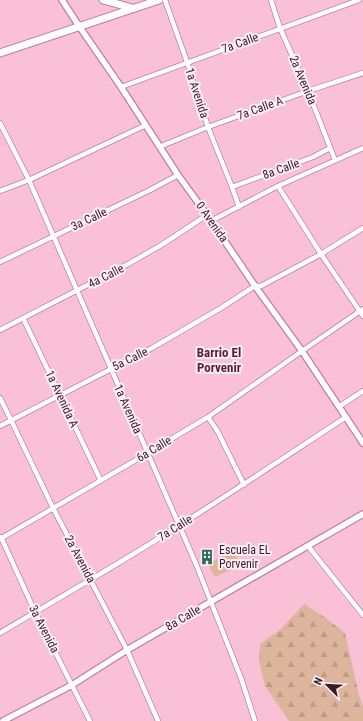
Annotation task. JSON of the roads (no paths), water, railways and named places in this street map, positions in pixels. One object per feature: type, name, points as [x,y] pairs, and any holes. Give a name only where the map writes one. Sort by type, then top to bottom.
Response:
[{"type":"main road","points":[[103,0],[133,8]]},
{"type":"main road","points":[[0,53],[159,0]]},
{"type":"street","name":"0 Avenida","points":[[62,0],[121,86],[178,175],[340,406],[363,443]]},
{"type":"street","name":"1a Avenida","points":[[165,0],[208,127],[232,187],[238,207]]},
{"type":"street","name":"2a Avenida","points":[[271,0],[280,28],[308,91],[335,160]]},
{"type":"street","name":"7a Calle","points":[[121,86],[359,0]]},
{"type":"street","name":"7a Calle A","points":[[159,147],[208,127],[363,73]]},
{"type":"street","name":"1a Avenida","points":[[0,124],[29,180],[180,526],[212,602],[241,678],[255,721]]},
{"type":"street","points":[[0,191],[29,180],[146,125]]},
{"type":"street","name":"8a Calle","points":[[232,187],[313,157],[330,148]]},
{"type":"street","points":[[211,221],[278,186],[363,148]]},
{"type":"street","name":"3a Calle","points":[[0,262],[178,175]]},
{"type":"street","points":[[278,186],[321,254],[361,310],[363,316]]},
{"type":"street","name":"4a Calle","points":[[0,330],[157,248],[207,215]]},
{"type":"street","name":"5a Calle","points":[[0,426],[152,348],[183,331],[255,286],[260,286],[321,254],[363,228]]},
{"type":"street","name":"6a Calle","points":[[0,537],[101,481],[208,417],[361,310]]},
{"type":"street","name":"1a Avenida A","points":[[23,318],[101,481]]},
{"type":"street","points":[[340,406],[363,392]]},
{"type":"street","name":"2a Avenida","points":[[0,398],[53,508],[127,650],[158,721]]},
{"type":"street","points":[[208,417],[218,432],[244,485]]},
{"type":"street","name":"7a Calle","points":[[0,633],[180,526],[346,417]]},
{"type":"street","name":"8a Calle","points":[[3,721],[72,684],[127,650],[363,514]]},
{"type":"street","name":"3a Avenida","points":[[0,537],[35,612],[90,721]]},
{"type":"street","points":[[308,546],[362,613]]},
{"type":"place","name":"Escuela EL Porvenir","points":[[207,557]]},
{"type":"district","name":"Barrio El Porvenir","points":[[219,360]]}]
